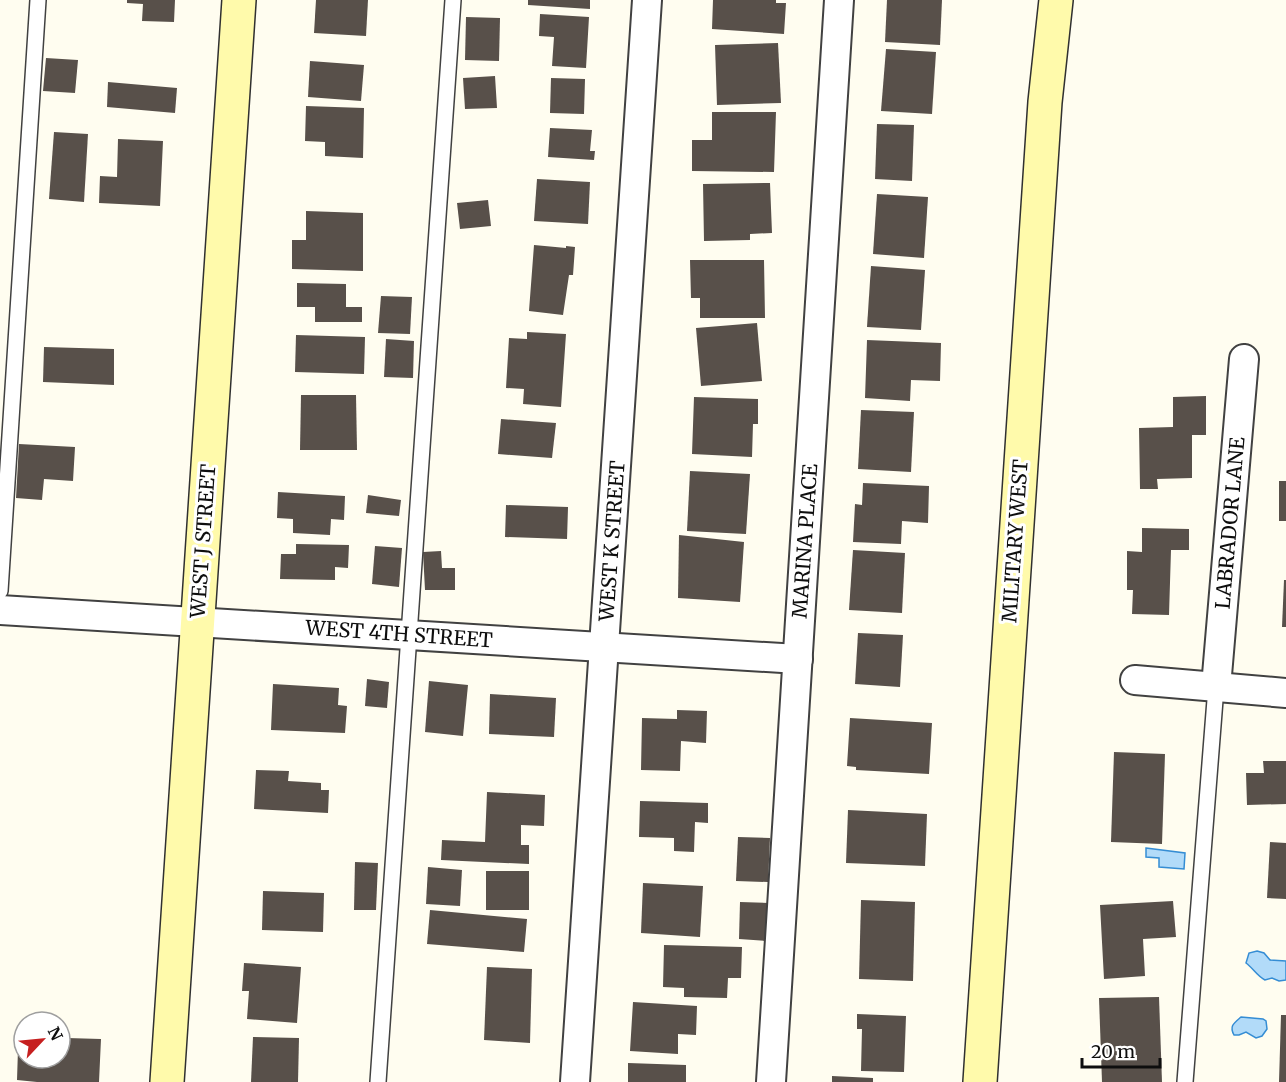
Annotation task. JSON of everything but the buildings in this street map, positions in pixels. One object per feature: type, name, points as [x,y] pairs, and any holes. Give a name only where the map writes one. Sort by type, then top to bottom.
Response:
[{"type":"street","name":"WEST J STREET","points":[[166,1082],[239,0]]},
{"type":"street","name":"WEST K STREET","points":[[575,1082],[647,0]]},
{"type":"street","name":"MARINA PLACE","points":[[771,1082],[839,0]]},
{"type":"street","name":"MILITARY WEST","points":[[980,1082],[1045,102],[1056,0]]},
{"type":"street","name":"LABRADOR LANE","points":[[1216,687],[1244,359]]},
{"type":"street","name":"WEST 4TH STREET","points":[[0,610],[798,659]]},
{"type":"street","points":[[1135,680],[1286,693]]},
{"type":"lane","points":[[0,591],[38,0]]},
{"type":"lane","points":[[378,1082],[453,0]]},
{"type":"lane","points":[[1185,1082],[1216,687]]},
{"type":"water","points":[[1146,848],[1185,853],[1184,869],[1159,867],[1159,858],[1146,857]]},
{"type":"water","points":[[1257,951],[1264,953],[1270,960],[1286,961],[1286,980],[1279,981],[1272,978],[1265,980],[1246,963],[1249,953]]},
{"type":"water","points":[[1241,1017],[1263,1019],[1266,1021],[1267,1029],[1262,1036],[1256,1038],[1246,1032],[1234,1035],[1232,1027]]}]
